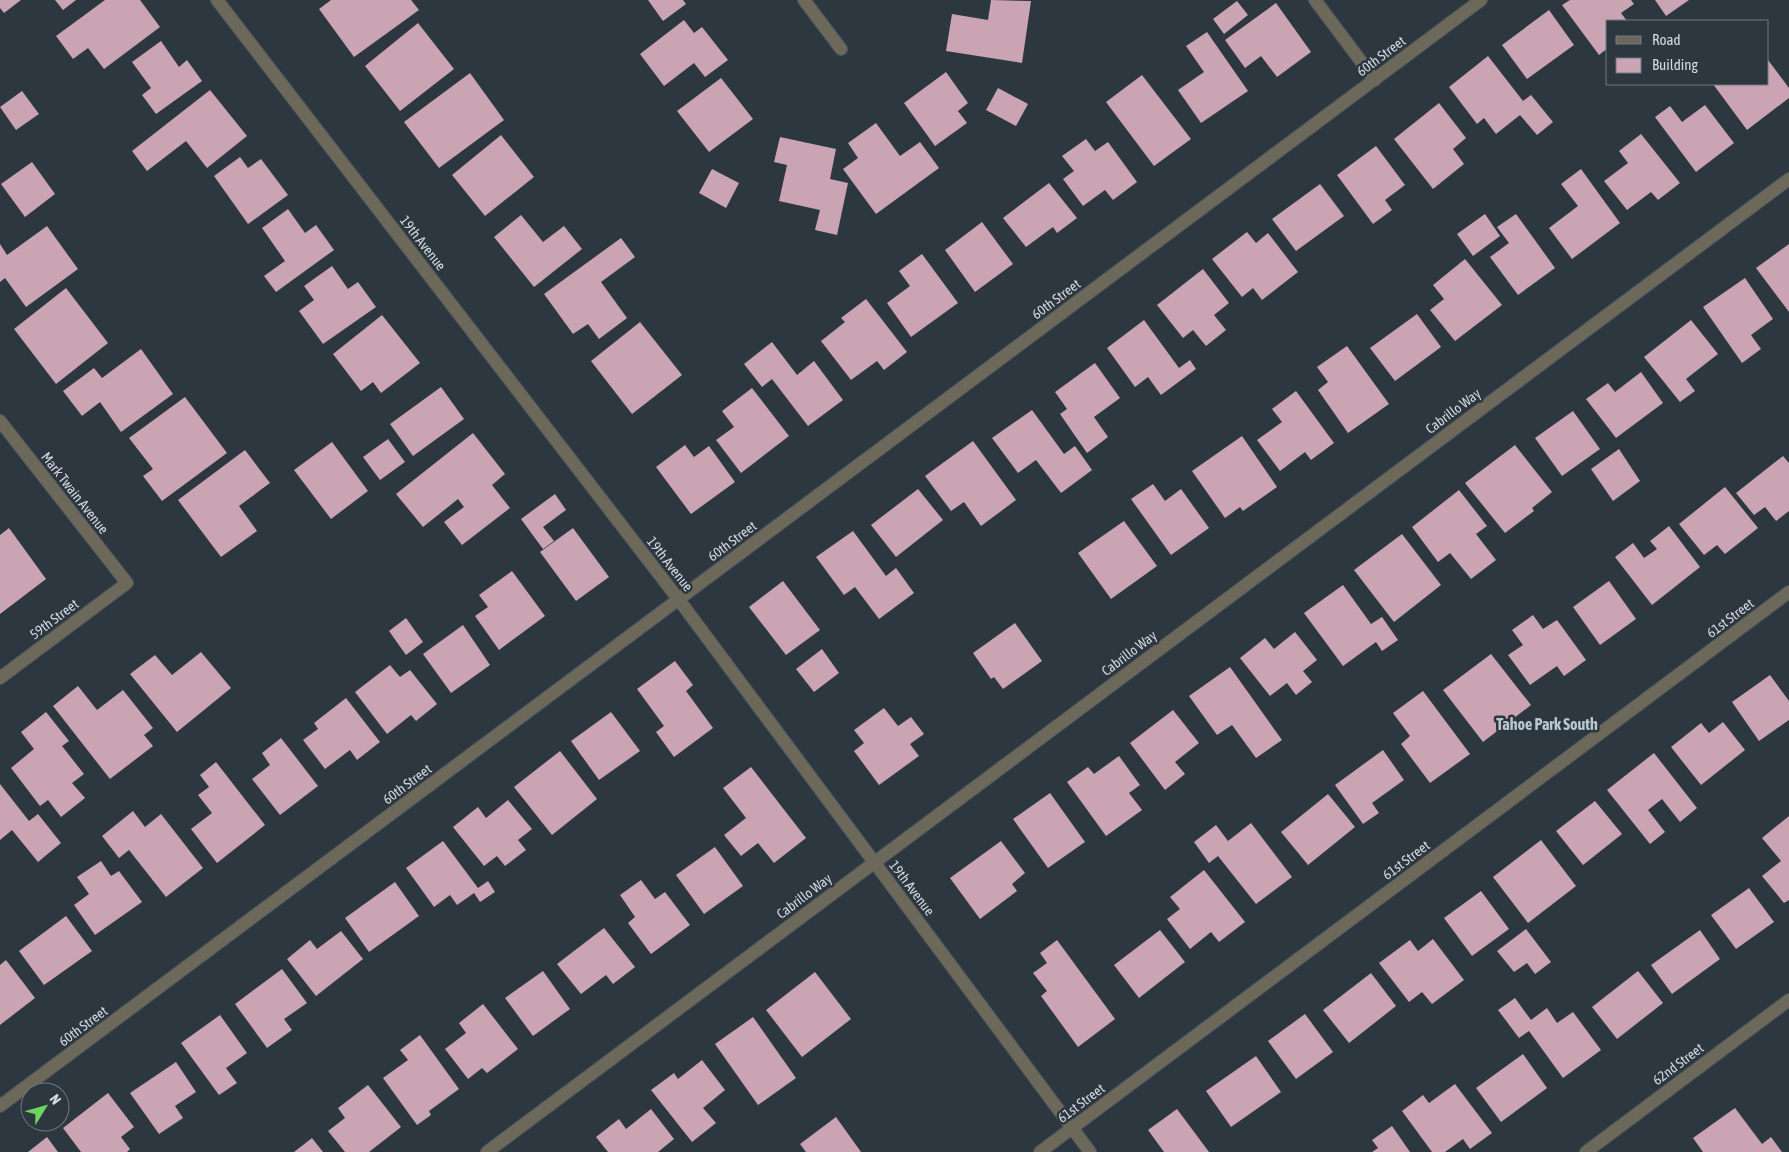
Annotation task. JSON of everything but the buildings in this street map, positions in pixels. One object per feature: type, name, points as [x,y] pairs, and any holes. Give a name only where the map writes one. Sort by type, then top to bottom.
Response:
[{"type":"street","name":"19th Avenue","points":[[217,0],[679,600],[1090,1152]]},
{"type":"street","points":[[804,0],[841,48]]},
{"type":"street","points":[[1316,0],[1375,80]]},
{"type":"street","name":"60th Street","points":[[0,1106],[1481,0]]},
{"type":"street","name":"Cabrillo Way","points":[[486,1152],[1789,179]]},
{"type":"street","name":"Mark Twain Avenue","points":[[0,421],[127,583]]},
{"type":"street","name":"59th Street","points":[[0,678],[127,583]]},
{"type":"street","name":"61st Street","points":[[1040,1152],[1789,592]]},
{"type":"street","name":"62nd Street","points":[[1586,1152],[1789,1000]]},
{"type":"district","name":"Tahoe Park South","points":[[1547,724]]}]
